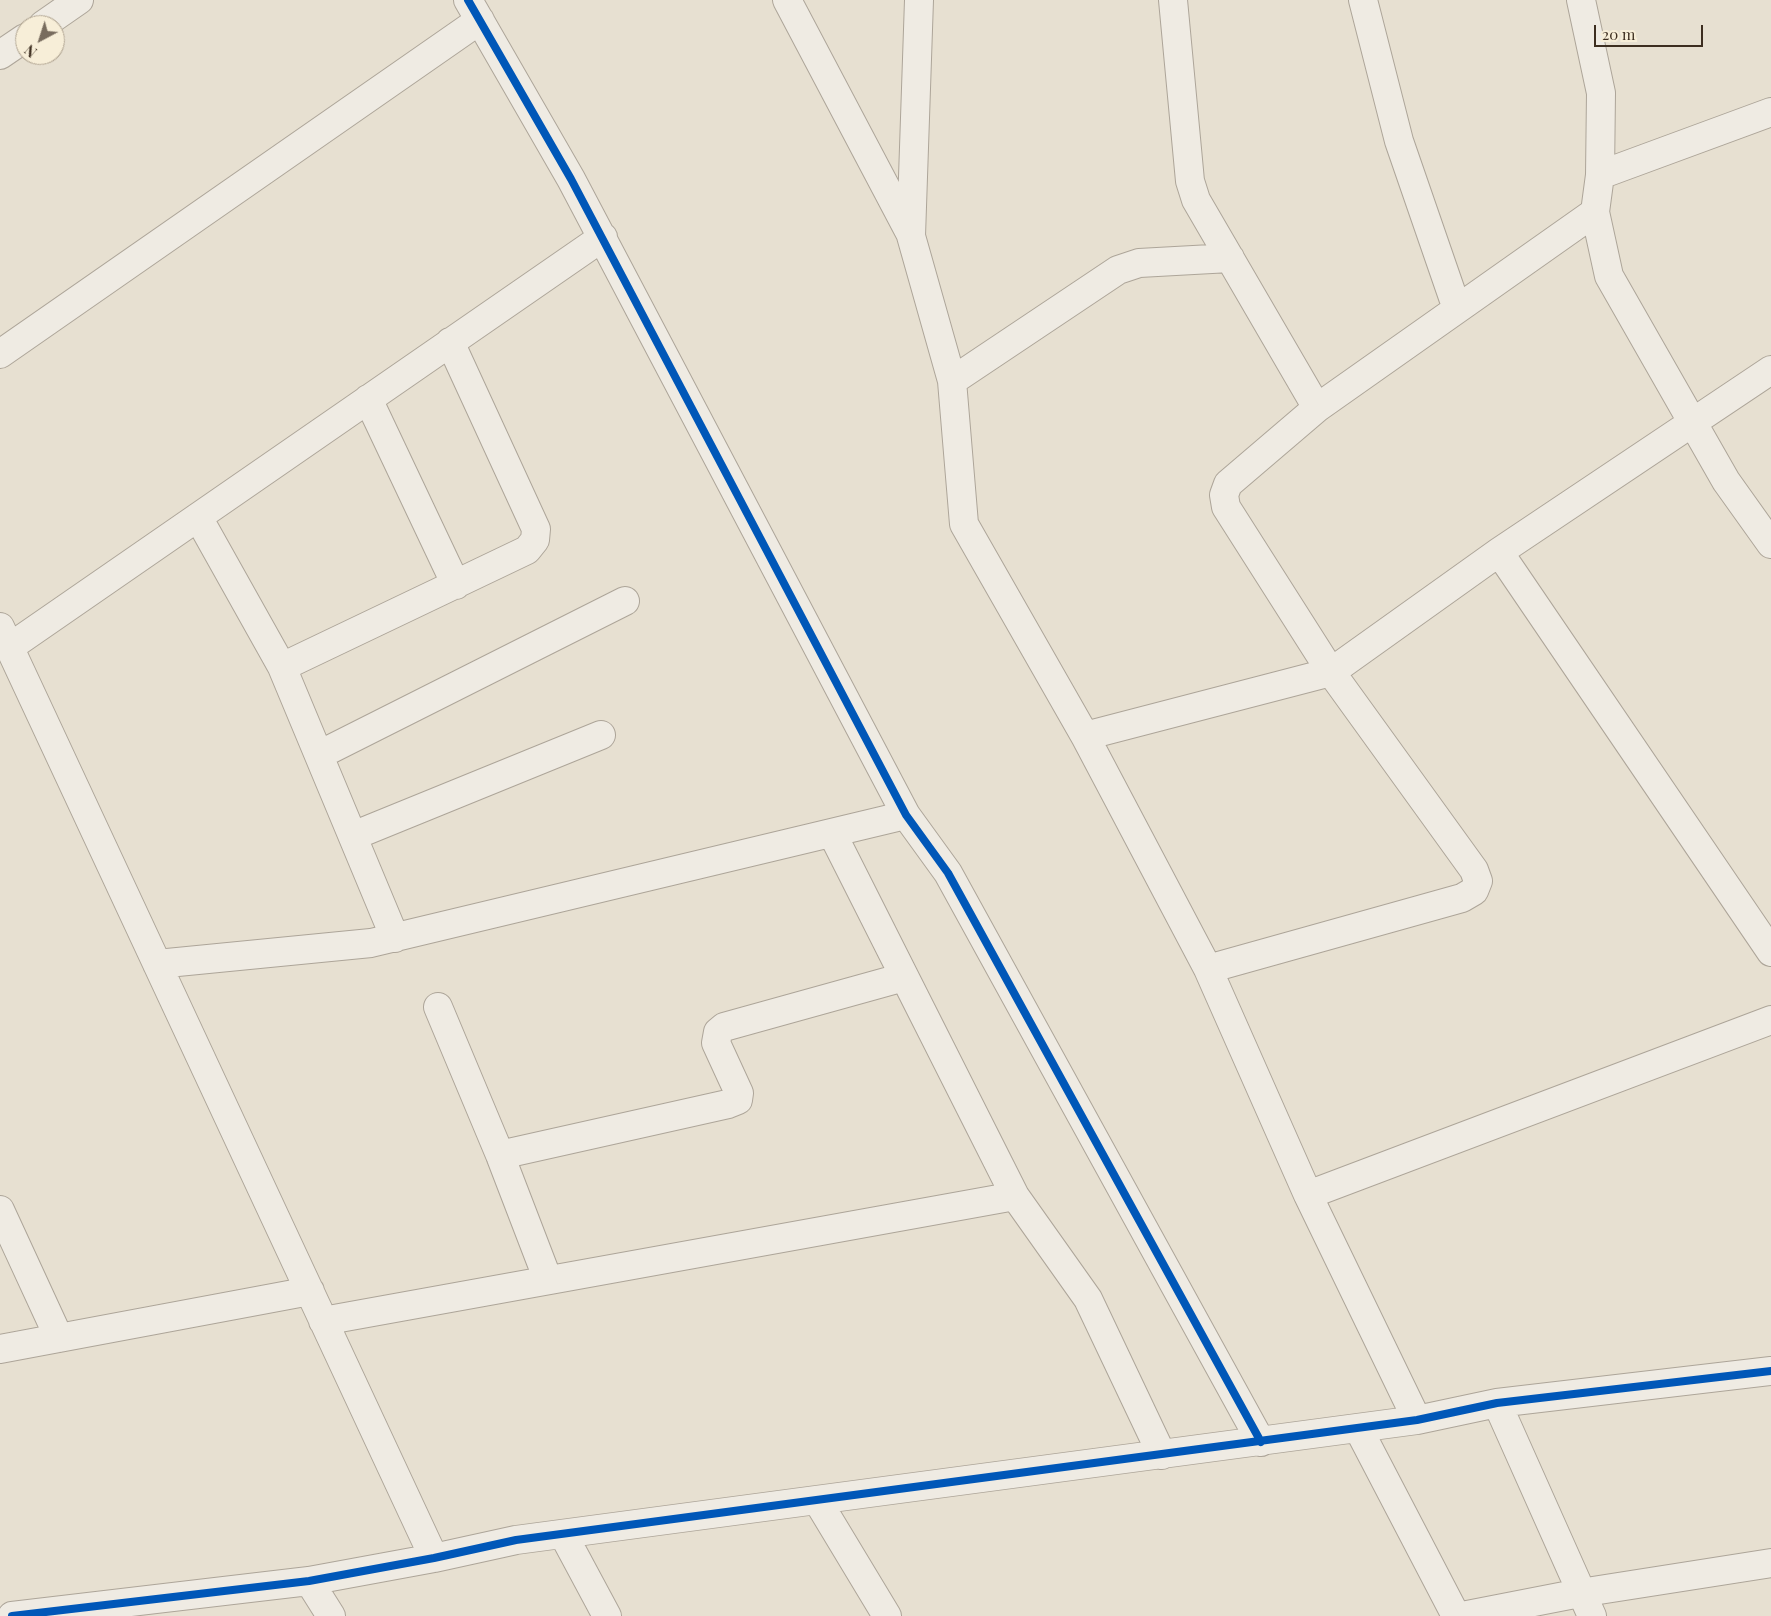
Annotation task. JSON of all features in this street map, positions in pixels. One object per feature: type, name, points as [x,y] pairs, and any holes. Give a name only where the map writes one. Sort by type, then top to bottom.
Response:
[{"type":"street","points":[[57,15],[79,0]]},
{"type":"street","points":[[787,0],[911,236],[952,381],[964,524],[1085,736],[1208,969],[1308,1195],[1417,1420]]},
{"type":"street","points":[[911,236],[919,0]]},
{"type":"street","points":[[1173,0],[1190,181],[1196,200],[1316,408]]},
{"type":"street","points":[[1363,0],[1399,141],[1456,309]]},
{"type":"street","points":[[1581,0],[1601,93],[1600,175],[1595,212],[1609,276],[1726,482],[1771,544]]},
{"type":"street","points":[[0,354],[474,10],[572,178],[906,814],[948,873],[1261,1442]]},
{"type":"street","points":[[0,55],[15,45]]},
{"type":"street","points":[[1600,175],[1771,112]]},
{"type":"street","points":[[1208,969],[1462,898],[1474,891],[1478,881],[1474,870],[1331,672],[1226,507],[1224,495],[1228,484],[1316,408],[1595,212]]},
{"type":"street","points":[[434,1558],[5,637],[198,516],[602,237]]},
{"type":"street","points":[[952,381],[1118,270],[1139,263],[1230,258]]},
{"type":"street","points":[[282,668],[527,550],[536,540],[536,529],[450,342]]},
{"type":"street","points":[[1085,736],[1331,672],[1499,552],[1771,370]]},
{"type":"street","points":[[368,399],[456,585]]},
{"type":"street","points":[[198,516],[282,668],[395,938]]},
{"type":"street","points":[[1499,552],[1771,952]]},
{"type":"street","points":[[319,755],[625,601]]},
{"type":"street","points":[[353,836],[601,736]]},
{"type":"street","points":[[157,964],[371,943],[906,814]]},
{"type":"street","points":[[832,832],[1015,1196],[1088,1299],[1162,1455]]},
{"type":"street","points":[[500,1155],[728,1104],[738,1100],[739,1093],[716,1043],[718,1032],[724,1028],[904,976]]},
{"type":"street","points":[[438,1007],[500,1155],[548,1280]]},
{"type":"street","points":[[1308,1195],[1771,1020]]},
{"type":"street","points":[[323,1321],[1015,1196]]},
{"type":"street","points":[[0,1210],[59,1338]]},
{"type":"street","points":[[0,1349],[310,1291]]},
{"type":"street","points":[[12,1616],[309,1581],[434,1558],[516,1540],[1261,1442],[1417,1420],[1497,1403],[1771,1371]]},
{"type":"street","points":[[1497,1403],[1586,1604]]},
{"type":"street","points":[[1358,1428],[1456,1616]]},
{"type":"street","points":[[817,1500],[887,1616]]},
{"type":"street","points":[[563,1534],[607,1616]]},
{"type":"street","points":[[1462,1616],[1586,1604],[1771,1563]]},
{"type":"street","points":[[309,1581],[331,1616]]},
{"type":"cycle path","points":[[468,0],[571,179],[906,815],[948,873],[1261,1442]]},
{"type":"cycle path","points":[[12,1616],[309,1581],[434,1558],[516,1540],[1417,1420],[1497,1403],[1771,1371]]}]
